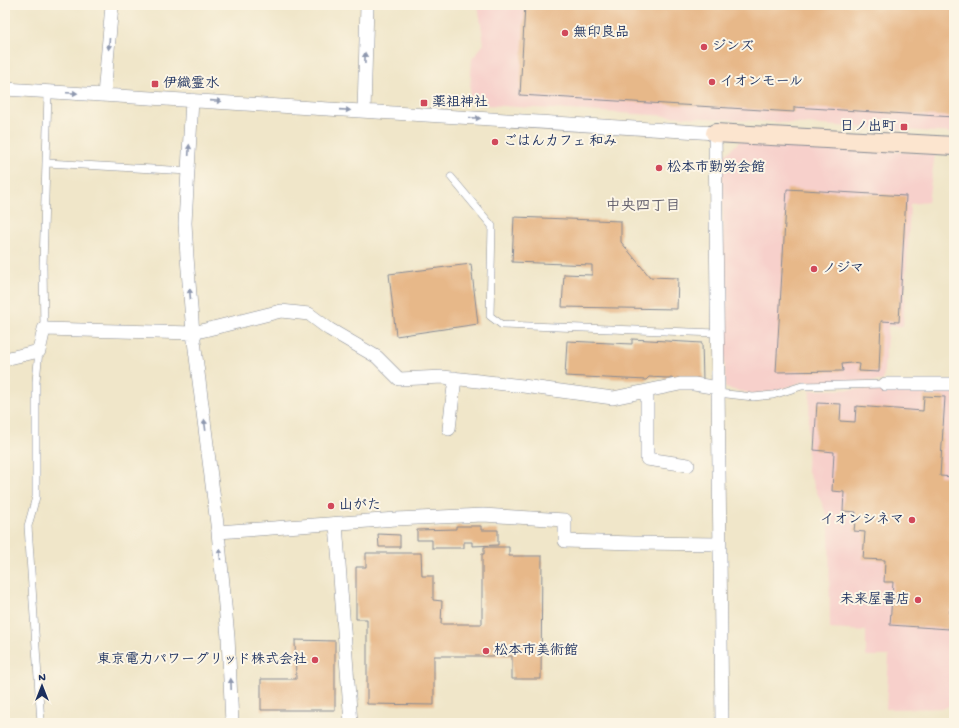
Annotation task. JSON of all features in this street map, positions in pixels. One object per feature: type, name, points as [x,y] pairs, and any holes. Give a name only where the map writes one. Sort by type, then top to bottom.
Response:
[{"type":"street","points":[[104,95],[112,5]]},
{"type":"street","points":[[364,111],[367,5]]},
{"type":"street","points":[[5,89],[715,133],[954,146]]},
{"type":"street","points":[[192,100],[185,223],[193,333],[218,532],[228,637],[232,723]]},
{"type":"street","points":[[715,133],[722,723]]},
{"type":"street","points":[[5,359],[39,351],[44,329],[193,333],[281,311],[309,314],[329,329],[376,357],[399,379],[443,377],[455,378],[604,398],[613,398],[680,384],[694,384],[718,390]]},
{"type":"street","points":[[449,429],[455,378]]},
{"type":"street","points":[[885,384],[954,384]]},
{"type":"street","points":[[647,391],[647,459],[688,465]]},
{"type":"street","points":[[218,532],[483,515],[565,520],[566,541],[720,544]]},
{"type":"street","points":[[336,524],[352,723]]},
{"type":"lane","points":[[44,329],[43,266],[48,92]]},
{"type":"lane","points":[[47,163],[188,171]]},
{"type":"lane","points":[[451,177],[492,226],[490,316],[502,325],[717,333]]},
{"type":"lane","points":[[39,351],[36,381],[36,497],[28,526],[41,723]]},
{"type":"lane","points":[[718,390],[753,397],[773,395],[802,386],[885,384]]},
{"type":"shaded area","name":"イオンモール","points":[[478,5],[954,5],[954,133],[469,104],[472,59],[484,44]]},
{"type":"shaded area","points":[[740,141],[935,154],[928,202],[910,204],[903,326],[888,326],[883,381],[803,382],[775,391],[753,394],[725,388],[722,158]]},
{"type":"shaded area","points":[[954,388],[954,702],[945,708],[886,709],[889,656],[866,656],[866,631],[830,629],[829,520],[807,469],[810,390]]},
{"type":"building","name":"イオンモール","points":[[525,5],[954,5],[954,117],[794,107],[794,112],[520,95]]},
{"type":"building","points":[[787,189],[906,196],[899,322],[881,321],[879,372],[859,371],[860,364],[851,363],[842,364],[843,371],[776,372]]},
{"type":"building","points":[[514,217],[621,221],[621,242],[650,277],[678,278],[677,309],[562,307],[564,274],[592,275],[592,265],[512,262]]},
{"type":"building","points":[[471,264],[478,324],[396,336],[389,274]]},
{"type":"building","points":[[632,339],[702,343],[703,380],[649,377],[646,380],[565,376],[567,341],[632,344]]},
{"type":"building","points":[[924,396],[945,397],[940,476],[954,477],[954,610],[950,610],[949,629],[890,625],[893,582],[884,582],[885,560],[863,559],[865,532],[854,531],[856,512],[843,511],[844,492],[832,491],[834,452],[814,450],[817,403],[841,404],[840,421],[855,422],[856,406],[923,411]]},
{"type":"building","points":[[456,526],[481,526],[481,530],[498,530],[498,545],[472,546],[472,542],[464,542],[464,548],[432,548],[432,540],[417,540],[417,530],[456,529]]},
{"type":"building","points":[[378,534],[400,535],[400,547],[379,547]]},
{"type":"building","points":[[484,547],[509,547],[509,556],[542,556],[541,679],[512,679],[512,656],[434,656],[434,705],[367,704],[367,619],[356,619],[356,567],[366,567],[366,553],[421,553],[422,576],[433,576],[433,600],[442,601],[441,624],[482,624],[482,554],[484,554]]},
{"type":"building","name":"東京電力パワーグリッド株式会社","points":[[295,640],[335,641],[335,710],[261,710],[261,679],[296,679]]},
{"type":"place","name":"無印良品","points":[[565,33]]},
{"type":"place","name":"ジンズ","points":[[704,47]]},
{"type":"place","name":"イオンモール","points":[[712,82]]},
{"type":"place","name":"伊織霊水","points":[[155,84]]},
{"type":"place","name":"薬祖神社","points":[[424,103]]},
{"type":"place","name":"日ノ出町","points":[[904,127]]},
{"type":"place","name":"ごはんカフェ 和み","points":[[495,142]]},
{"type":"place","name":"松本市勤労会館","points":[[659,168]]},
{"type":"place","name":"ノジマ","points":[[814,269]]},
{"type":"place","name":"山がた","points":[[331,506]]},
{"type":"place","name":"イオンシネマ","points":[[912,520]]},
{"type":"place","name":"未来屋書店","points":[[918,600]]},
{"type":"place","name":"松本市美術館","points":[[486,651]]},
{"type":"place","name":"東京電力パワーグリッド株式会社","points":[[315,660]]},
{"type":"district","name":"中央四丁目","points":[[643,207]]}]
